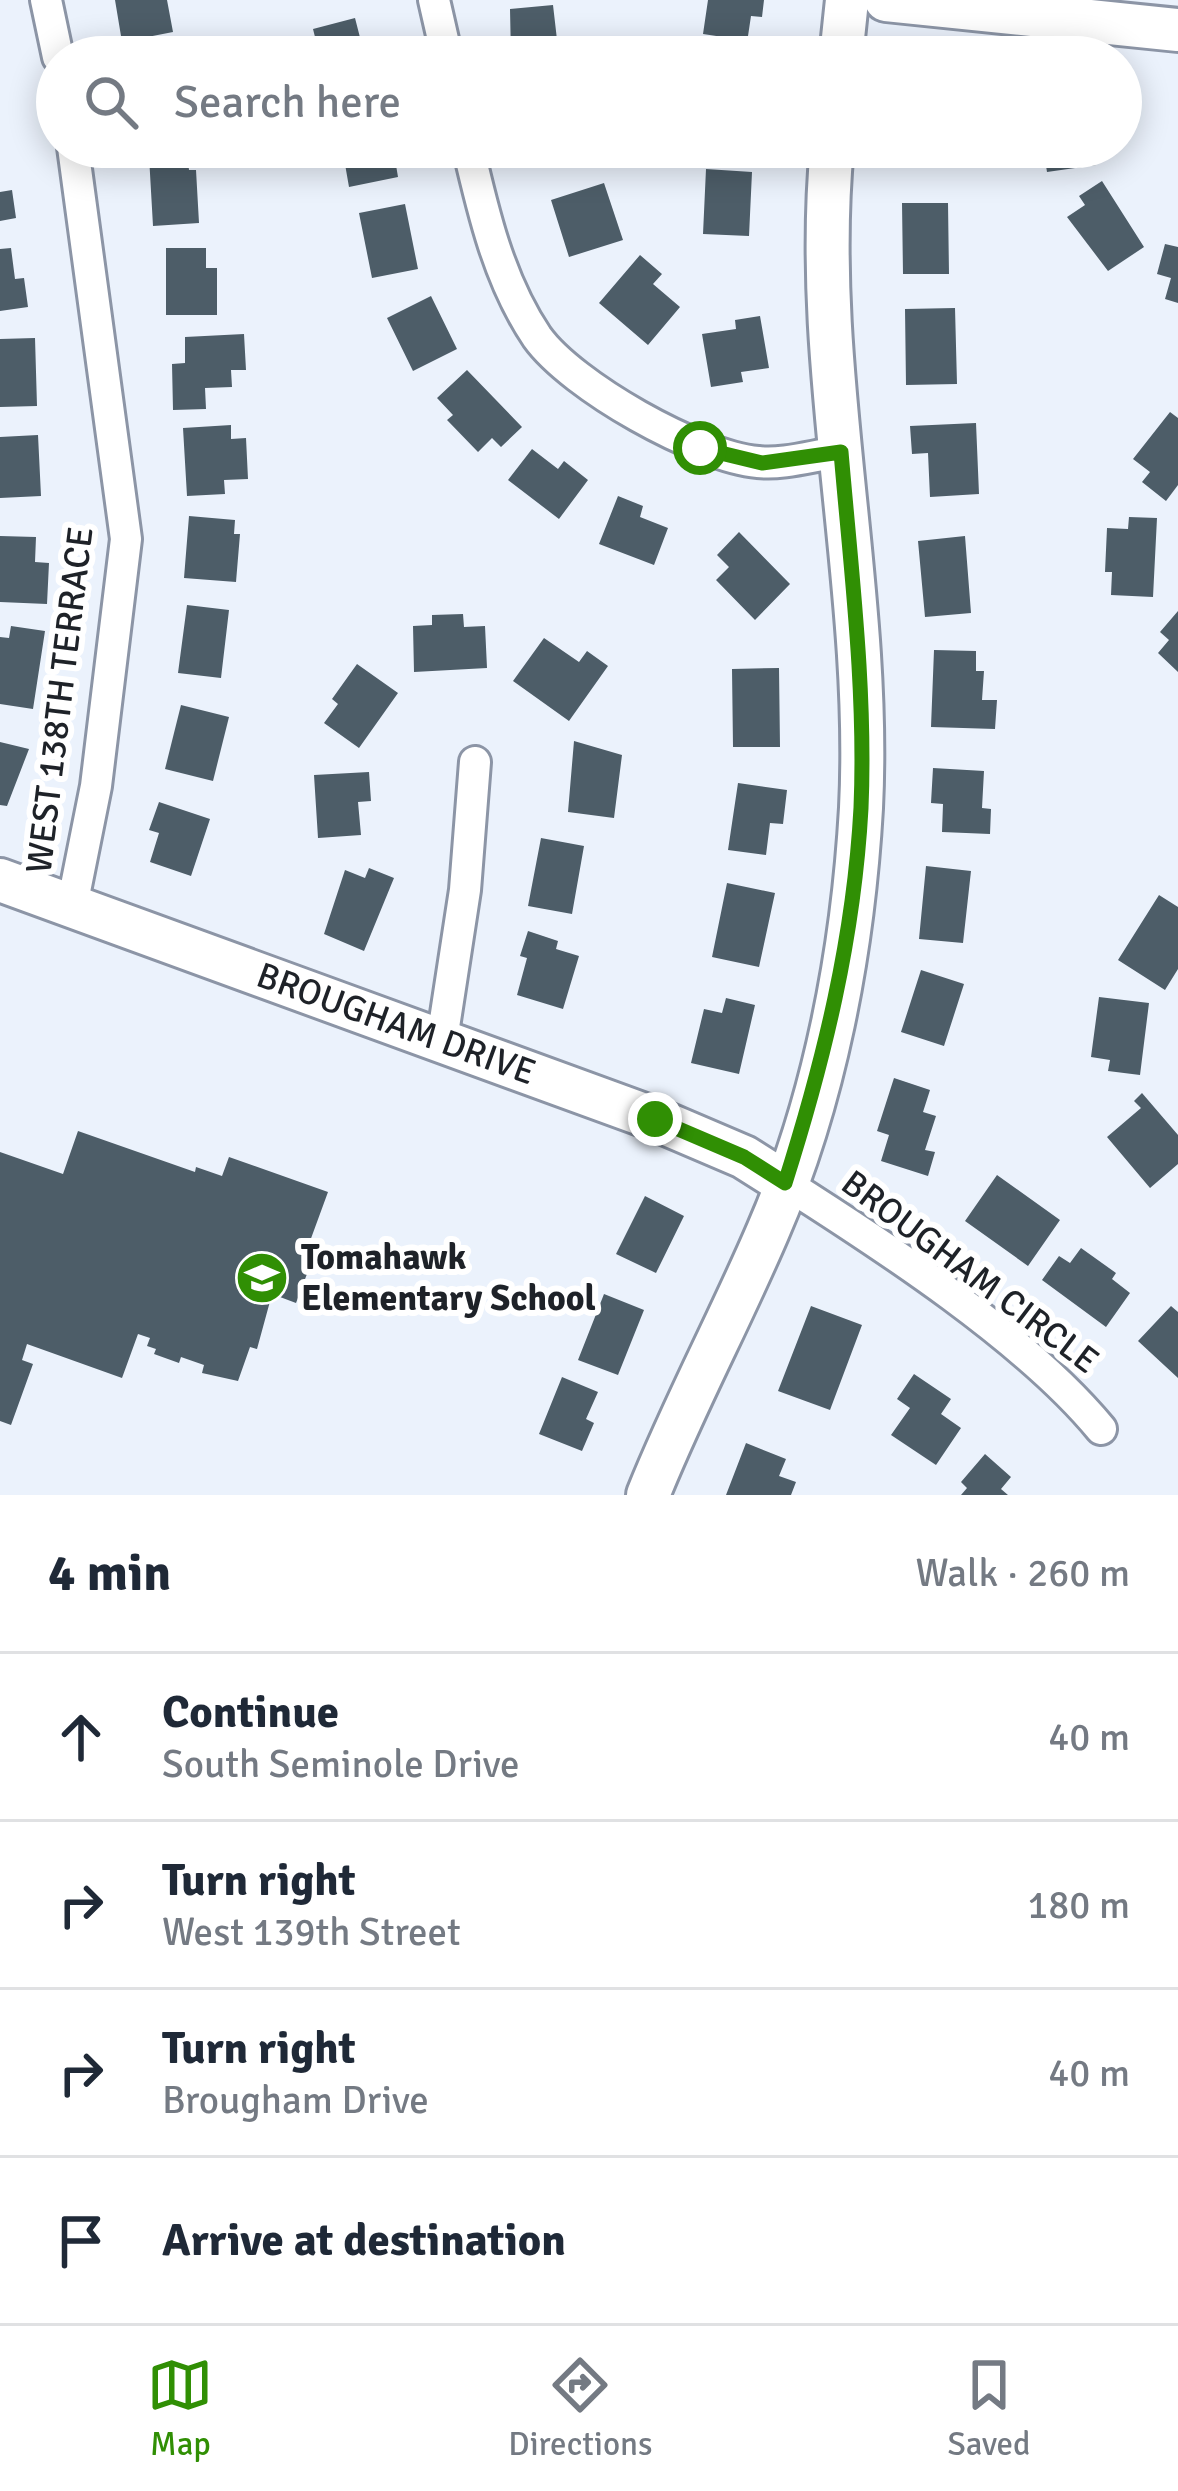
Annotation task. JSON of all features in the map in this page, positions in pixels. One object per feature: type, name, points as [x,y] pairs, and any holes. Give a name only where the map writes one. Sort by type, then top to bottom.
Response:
[{"type":"street","points":[[46,0],[54,36]]},
{"type":"street","points":[[434,0],[442,36]]},
{"type":"street","points":[[843,36],[847,0]]},
{"type":"street","points":[[886,0],[1178,30]]},
{"type":"street","name":"WEST 138TH TERRACE","points":[[72,905],[96,786],[126,538],[76,168]]},
{"type":"street","points":[[474,168],[502,271],[539,340],[632,415],[700,448],[762,463],[841,452]]},
{"type":"street","points":[[648,1495],[785,1183],[832,1025],[852,910],[861,806],[859,668],[832,333],[832,168]]},
{"type":"street","points":[[442,1040],[465,890],[476,762]]},
{"type":"street","name":"BROUGHAM DRIVE","points":[[0,880],[655,1119],[744,1157],[785,1183]]},
{"type":"street","name":"BROUGHAM CIRCLE","points":[[785,1183],[875,1241],[1047,1374],[1101,1429]]},
{"type":"building","points":[[115,0],[167,0],[173,32],[121,36]]},
{"type":"building","points":[[708,0],[764,0],[762,17],[751,16],[748,36],[703,34]]},
{"type":"building","points":[[553,5],[557,36],[511,36],[510,9]]},
{"type":"building","points":[[355,18],[360,36],[315,36],[313,29]]},
{"type":"building","points":[[150,168],[196,170],[199,223],[153,226]]},
{"type":"building","points":[[346,168],[396,168],[398,177],[349,187]]},
{"type":"building","points":[[706,169],[752,172],[749,236],[703,234]]},
{"type":"building","points":[[1102,181],[1144,247],[1108,271],[1067,217],[1085,205],[1079,196]]},
{"type":"building","points":[[604,183],[623,240],[569,257],[551,200]]},
{"type":"building","points":[[12,190],[16,218],[0,221],[0,192]]},
{"type":"building","points":[[902,203],[948,203],[949,274],[903,274]]},
{"type":"building","points":[[405,204],[418,269],[372,278],[359,213]]},
{"type":"building","points":[[1165,244],[1178,247],[1178,303],[1165,299],[1171,278],[1157,274]]},
{"type":"building","points":[[11,248],[15,279],[24,278],[28,307],[0,311],[0,249]]},
{"type":"building","points":[[166,248],[206,248],[206,268],[217,268],[217,315],[166,315]]},
{"type":"building","points":[[640,255],[662,274],[653,284],[680,307],[648,345],[599,303]]},
{"type":"building","points":[[431,296],[457,349],[413,371],[387,318]]},
{"type":"building","points":[[955,308],[957,384],[906,385],[905,309]]},
{"type":"building","points":[[760,316],[769,368],[741,372],[743,382],[711,387],[702,334],[736,329],[735,320]]},
{"type":"building","points":[[244,334],[246,370],[231,370],[232,387],[205,388],[206,409],[173,410],[172,364],[185,363],[185,337]]},
{"type":"building","points":[[35,338],[37,406],[0,407],[0,339]]},
{"type":"building","points":[[467,370],[522,427],[501,447],[492,438],[478,452],[447,420],[453,415],[437,398]]},
{"type":"building","points":[[1170,412],[1178,418],[1178,485],[1166,501],[1142,482],[1150,472],[1133,459]]},
{"type":"building","points":[[976,423],[979,494],[930,497],[928,453],[912,454],[910,426]]},
{"type":"building","points":[[231,425],[231,439],[246,438],[248,479],[224,480],[225,494],[187,496],[183,428]]},
{"type":"building","points":[[38,435],[41,496],[0,498],[0,437]]},
{"type":"building","points":[[532,449],[558,469],[564,461],[588,480],[559,519],[508,480]]},
{"type":"building","points":[[618,496],[643,506],[640,517],[668,528],[654,565],[599,544]]},
{"type":"building","points":[[189,516],[235,520],[234,534],[240,534],[236,582],[184,578]]},
{"type":"building","points":[[1129,517],[1157,518],[1153,597],[1111,595],[1112,572],[1105,572],[1107,528],[1128,529]]},
{"type":"building","points":[[739,532],[790,584],[755,620],[716,580],[729,567],[717,555]]},
{"type":"building","points":[[0,536],[36,537],[35,562],[49,563],[47,604],[0,602]]},
{"type":"building","points":[[965,536],[971,613],[925,617],[918,541]]},
{"type":"building","points":[[187,605],[229,610],[221,678],[178,673]]},
{"type":"building","points":[[1178,611],[1178,672],[1158,653],[1169,640],[1160,632]]},
{"type":"building","points":[[463,614],[464,627],[485,626],[487,668],[414,672],[413,626],[432,625],[432,615]]},
{"type":"building","points":[[11,626],[45,631],[33,709],[0,704],[0,637],[9,638]]},
{"type":"building","points":[[544,638],[579,662],[587,651],[608,666],[569,721],[513,681]]},
{"type":"building","points":[[934,650],[976,651],[976,671],[984,671],[982,700],[997,700],[995,729],[931,727]]},
{"type":"building","points":[[357,664],[398,693],[359,748],[324,723],[338,704],[332,699]]},
{"type":"building","points":[[779,668],[780,747],[733,747],[732,669]]},
{"type":"building","points":[[181,705],[229,717],[213,781],[165,769]]},
{"type":"building","points":[[574,741],[622,755],[614,818],[568,812]]},
{"type":"building","points":[[0,742],[29,749],[7,806],[0,805]]},
{"type":"building","points":[[933,768],[984,771],[982,808],[991,809],[990,834],[942,832],[943,804],[931,803]]},
{"type":"building","points":[[369,772],[371,801],[358,802],[361,835],[318,838],[314,775]]},
{"type":"building","points":[[738,783],[787,790],[783,824],[770,823],[766,855],[728,850]]},
{"type":"building","points":[[159,802],[210,819],[191,876],[150,862],[159,833],[149,830]]},
{"type":"building","points":[[541,838],[584,846],[572,914],[528,906]]},
{"type":"building","points":[[926,866],[971,871],[963,943],[919,939]]},
{"type":"building","points":[[369,868],[394,878],[364,951],[324,934],[345,870],[365,878]]},
{"type":"building","points":[[727,883],[775,893],[759,967],[712,957]]},
{"type":"building","points":[[1159,895],[1178,907],[1178,969],[1165,990],[1118,960]]},
{"type":"building","points":[[528,931],[558,941],[556,949],[579,956],[563,1009],[517,995],[527,958],[520,956]]},
{"type":"building","points":[[921,970],[964,984],[944,1046],[901,1032]]},
{"type":"building","points":[[1099,997],[1149,1003],[1140,1075],[1108,1071],[1110,1060],[1091,1057]]},
{"type":"building","points":[[726,998],[755,1005],[739,1074],[691,1063],[704,1009],[722,1013]]},
{"type":"building","points":[[894,1078],[930,1090],[923,1112],[936,1116],[925,1150],[935,1152],[928,1176],[881,1161],[889,1135],[877,1131]]},
{"type":"building","points":[[1142,1093],[1178,1135],[1178,1164],[1150,1188],[1107,1137],[1141,1108],[1134,1101]]},
{"type":"building","points":[[78,1131],[195,1172],[196,1167],[222,1176],[229,1157],[328,1192],[302,1263],[310,1266],[296,1303],[272,1294],[257,1349],[250,1347],[238,1381],[202,1373],[204,1365],[181,1357],[179,1363],[154,1354],[156,1349],[147,1346],[150,1338],[138,1334],[122,1378],[27,1344],[22,1360],[33,1364],[11,1425],[0,1421],[0,1152],[63,1174]]},
{"type":"building","points":[[997,1175],[1060,1220],[1028,1266],[965,1221]]},
{"type":"building","points":[[645,1196],[684,1216],[656,1273],[616,1254]]},
{"type":"building","points":[[1081,1248],[1116,1273],[1112,1279],[1130,1293],[1106,1327],[1042,1280],[1059,1256],[1070,1263]]},
{"type":"building","points":[[604,1294],[644,1310],[618,1375],[578,1360]]},
{"type":"building","points":[[811,1306],[862,1325],[830,1410],[778,1391]]},
{"type":"building","points":[[1171,1306],[1178,1312],[1178,1378],[1138,1341]]},
{"type":"building","points":[[914,1374],[951,1399],[941,1414],[961,1428],[936,1465],[891,1435],[910,1408],[897,1399]]},
{"type":"building","points":[[562,1377],[598,1392],[586,1419],[594,1423],[582,1451],[539,1434]]},
{"type":"building","points":[[746,1443],[786,1459],[779,1476],[796,1482],[791,1495],[726,1495]]},
{"type":"building","points":[[985,1454],[1011,1477],[1001,1489],[1008,1495],[961,1495],[967,1488],[961,1482]]},
{"type":"place","name":"Tomahawk Elementary School","points":[[262,1278]]},
{"type":"route","points":[[655,1119],[744,1157],[785,1183],[832,1025],[852,910],[861,806],[858,645],[841,452],[762,463],[700,448]]}]
